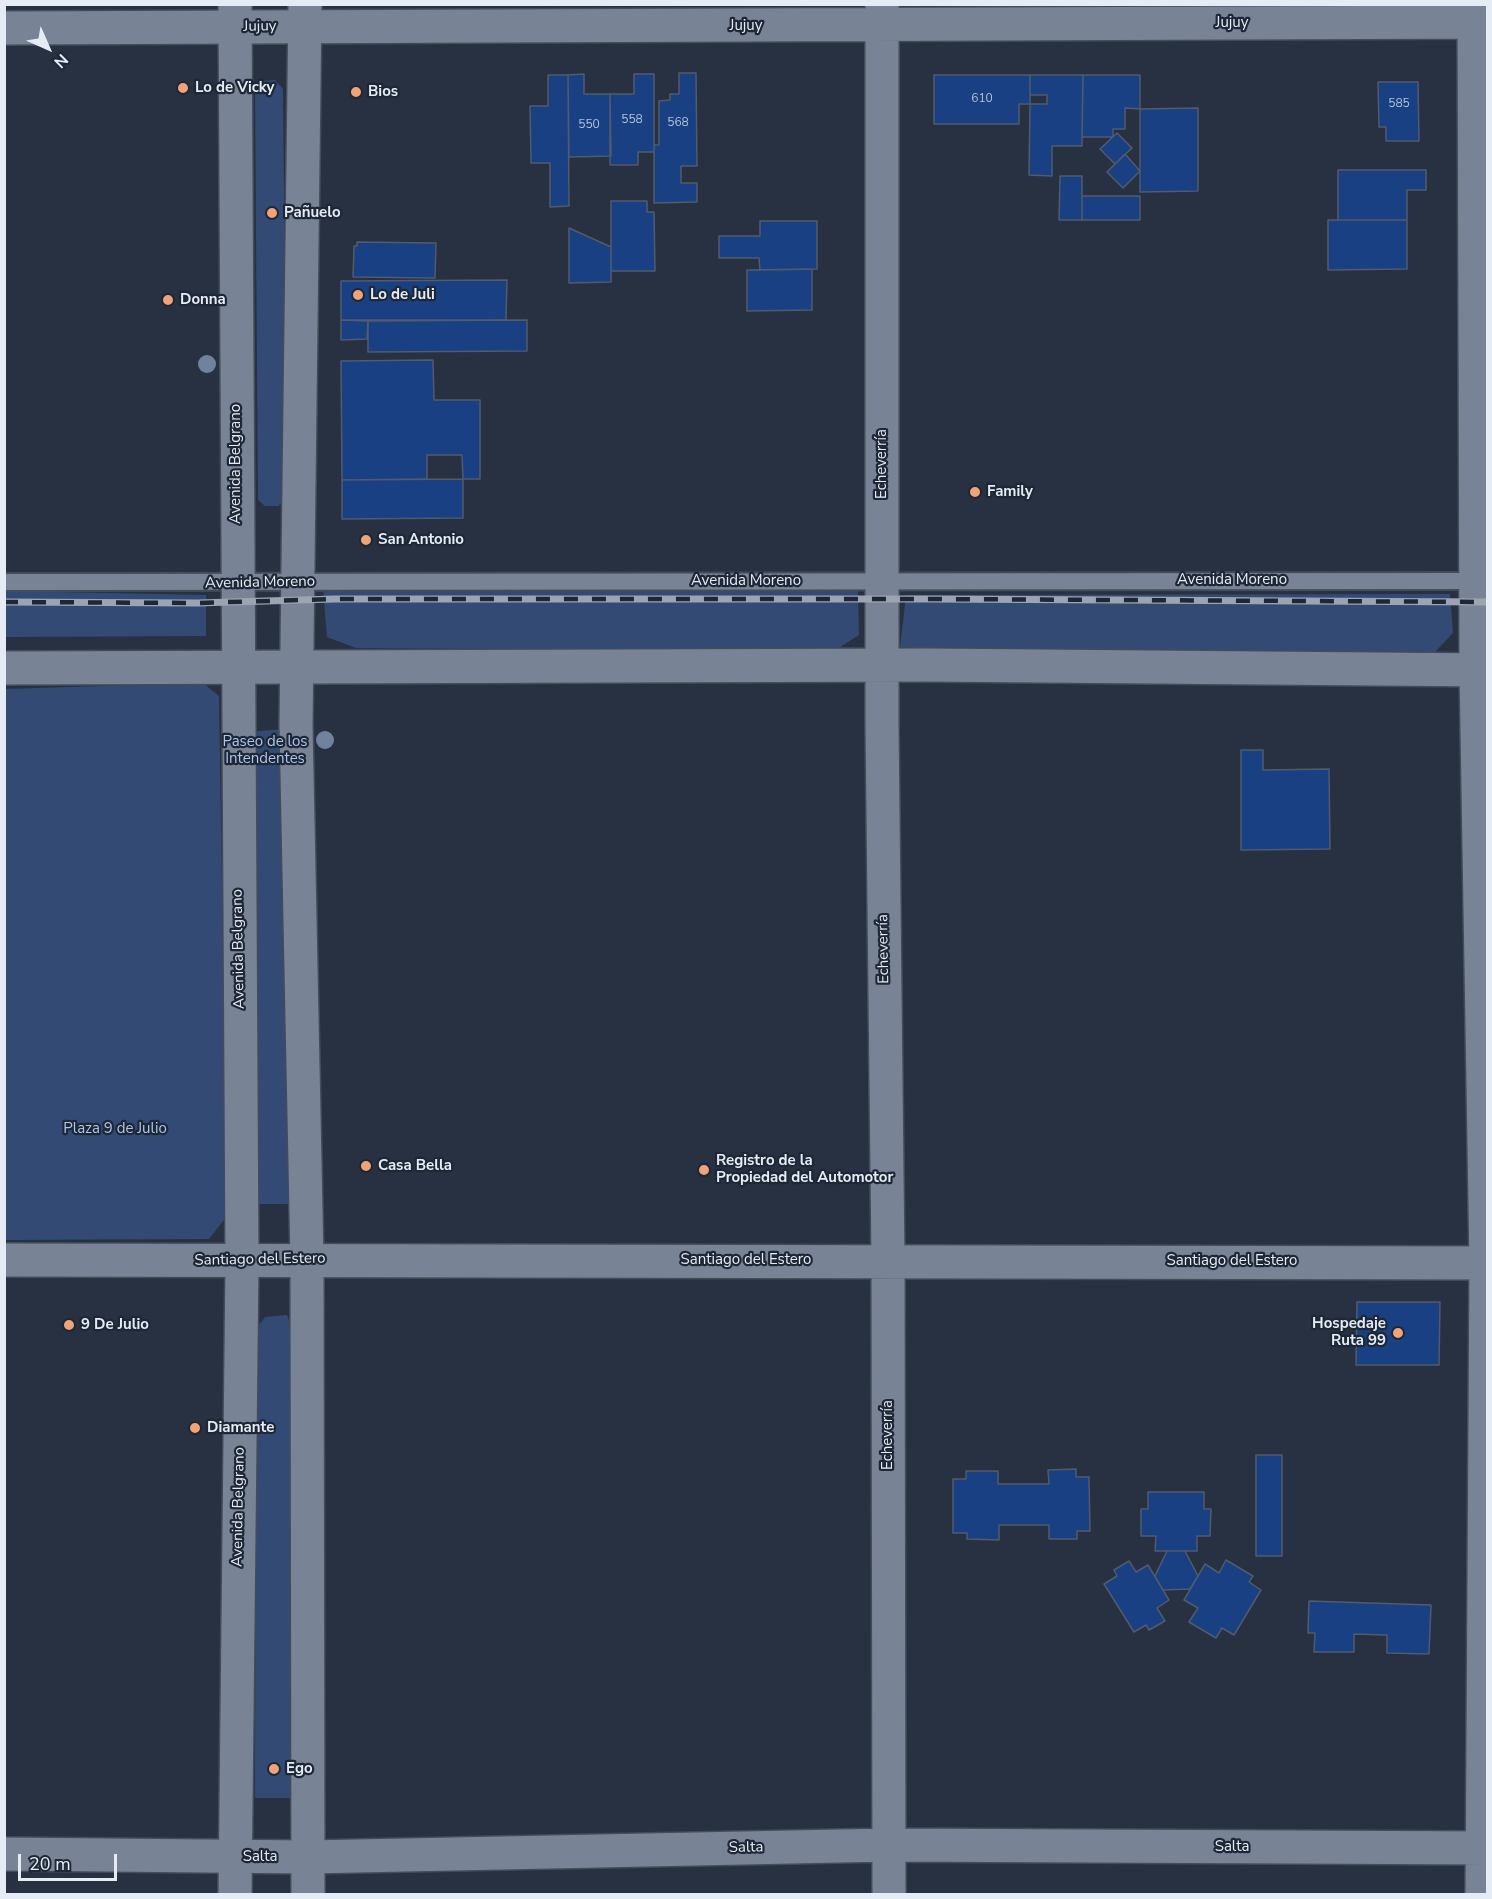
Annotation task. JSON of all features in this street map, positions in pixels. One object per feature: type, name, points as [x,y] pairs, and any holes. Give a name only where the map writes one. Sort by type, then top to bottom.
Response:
[{"type":"street","name":"Jujuy","points":[[4,28],[235,16],[882,14],[1479,16]]},
{"type":"street","name":"Echeverría","points":[[882,14],[882,665],[888,1260],[889,1894]]},
{"type":"street","name":"Avenida Belgrano","points":[[235,16],[236,583],[240,668],[237,736],[242,1262],[235,1894]]},
{"type":"street","points":[[306,16],[297,737],[307,1260],[309,1894]]},
{"type":"street","points":[[1479,16],[1487,1263],[1485,1848],[1482,1894]]},
{"type":"street","points":[[4,668],[882,665],[1482,670]]},
{"type":"street","name":"Santiago del Estero","points":[[4,1260],[1487,1263]]},
{"type":"street","name":"Salta","points":[[4,1854],[200,1854],[234,1857],[309,1857],[888,1845],[1485,1848]]},
{"type":"lane","name":"Avenida Moreno","points":[[4,582],[1481,581]]},
{"type":"green space","points":[[275,80],[283,89],[287,499],[278,506],[265,506],[258,500],[255,93],[261,81]]},
{"type":"green space","points":[[323,588],[858,589],[859,635],[834,651],[356,648],[327,637]]},
{"type":"green space","points":[[5,591],[206,595],[206,636],[5,637]]},
{"type":"green space","points":[[1450,594],[1453,633],[1435,652],[908,652],[900,648],[906,595]]},
{"type":"green space","name":"Plaza 9 de Julio","points":[[203,683],[219,696],[227,1216],[209,1239],[5,1240],[4,689]]},
{"type":"green space","name":"Paseo de los Intendentes","points":[[285,729],[291,1204],[255,1204],[246,732]]},
{"type":"green space","points":[[287,1315],[292,1329],[293,1798],[255,1798],[256,1329],[265,1317]]},
{"type":"building","points":[[679,73],[696,73],[697,166],[681,166],[681,183],[697,183],[697,202],[654,203],[654,145],[659,145],[659,101],[670,100],[670,94],[679,94]]},
{"type":"building","points":[[584,74],[584,94],[610,94],[611,156],[569,157],[568,75]]},
{"type":"building","points":[[634,74],[654,74],[654,152],[638,152],[638,165],[610,165],[610,94],[634,94]]},
{"type":"building","points":[[548,75],[568,75],[569,206],[550,207],[550,163],[531,163],[530,106],[548,106]]},
{"type":"building","points":[[934,75],[1030,75],[1030,104],[1019,104],[1019,124],[934,124]]},
{"type":"building","points":[[1030,75],[1083,75],[1082,146],[1052,146],[1052,176],[1029,175],[1030,104],[1047,104],[1047,95],[1030,95]]},
{"type":"building","points":[[1083,75],[1140,75],[1140,109],[1125,108],[1125,129],[1113,129],[1113,137],[1082,137]]},
{"type":"building","points":[[1378,82],[1418,82],[1419,141],[1386,141],[1386,127],[1379,127]]},
{"type":"building","points":[[1198,108],[1198,191],[1140,192],[1140,109]]},
{"type":"building","points":[[1117,133],[1132,148],[1115,164],[1100,149]]},
{"type":"building","points":[[1125,154],[1140,171],[1123,188],[1107,172]]},
{"type":"building","points":[[1338,170],[1426,170],[1426,190],[1407,190],[1407,220],[1338,220]]},
{"type":"building","points":[[1060,176],[1082,176],[1082,220],[1059,220]]},
{"type":"building","points":[[1082,196],[1140,196],[1140,220],[1082,220]]},
{"type":"building","points":[[611,201],[647,201],[647,212],[654,212],[655,271],[611,271]]},
{"type":"building","points":[[1328,220],[1407,220],[1407,269],[1328,270]]},
{"type":"building","points":[[760,221],[817,221],[817,269],[760,270],[759,258],[719,258],[719,236],[760,236]]},
{"type":"building","points":[[569,228],[611,247],[611,282],[569,283]]},
{"type":"building","points":[[357,242],[436,243],[435,278],[353,277],[354,246],[357,246]]},
{"type":"building","points":[[812,269],[812,310],[747,311],[747,270]]},
{"type":"building","points":[[507,280],[506,320],[341,320],[341,281]]},
{"type":"building","points":[[341,320],[368,321],[367,339],[341,340]]},
{"type":"building","points":[[527,320],[527,351],[368,352],[368,321]]},
{"type":"building","points":[[433,360],[434,400],[480,400],[480,479],[463,479],[462,455],[427,455],[427,479],[342,480],[341,361]]},
{"type":"building","points":[[463,479],[463,518],[342,519],[342,480]]},
{"type":"building","points":[[1241,750],[1263,750],[1263,770],[1329,769],[1330,849],[1241,850]]},
{"type":"building","name":"Hospedaje Ruta 99","points":[[1357,1302],[1440,1302],[1439,1365],[1356,1365]]},
{"type":"building","points":[[1256,1455],[1282,1455],[1282,1556],[1256,1556]]},
{"type":"building","points":[[1076,1469],[1076,1477],[1089,1477],[1090,1531],[1077,1531],[1077,1539],[1049,1539],[1049,1525],[999,1525],[999,1540],[967,1539],[967,1533],[953,1533],[953,1479],[966,1479],[966,1471],[998,1471],[998,1484],[1049,1484],[1048,1470]]},
{"type":"building","points":[[1148,1492],[1204,1492],[1204,1509],[1211,1509],[1210,1536],[1197,1536],[1197,1551],[1155,1551],[1156,1536],[1141,1536],[1141,1509],[1148,1509]]},
{"type":"building","points":[[1167,1551],[1185,1551],[1198,1576],[1190,1589],[1163,1590],[1155,1576]]},
{"type":"building","points":[[1226,1560],[1253,1576],[1249,1582],[1261,1590],[1234,1635],[1222,1628],[1216,1638],[1189,1622],[1198,1608],[1184,1600],[1205,1564],[1219,1573]]},
{"type":"building","points":[[1129,1561],[1136,1572],[1148,1565],[1169,1600],[1157,1608],[1165,1621],[1149,1630],[1146,1625],[1134,1632],[1104,1584],[1117,1576],[1114,1570]]},
{"type":"building","points":[[1309,1601],[1431,1605],[1429,1654],[1387,1653],[1387,1635],[1354,1634],[1354,1652],[1314,1652],[1315,1633],[1308,1633]]},
{"type":"railway","points":[[4,602],[197,603],[335,599],[1488,602]]},
{"type":"place","name":"Lo de Vicky","points":[[183,88]]},
{"type":"place","name":"Bios","points":[[356,92]]},
{"type":"place","name":"Pañuelo","points":[[272,213]]},
{"type":"place","name":"Lo de Juli","points":[[358,295]]},
{"type":"place","name":"Donna","points":[[168,300]]},
{"type":"place","name":"Family","points":[[975,492]]},
{"type":"place","name":"San Antonio","points":[[366,540]]},
{"type":"place","name":"Casa Bella","points":[[366,1166]]},
{"type":"place","name":"Registro de la Propiedad del Automotor","points":[[704,1170]]},
{"type":"place","name":"9 De Julio","points":[[69,1325]]},
{"type":"place","name":"Hospedaje Ruta 99","points":[[1398,1333]]},
{"type":"place","name":"Diamante","points":[[195,1428]]},
{"type":"place","name":"Ego","points":[[274,1769]]}]
